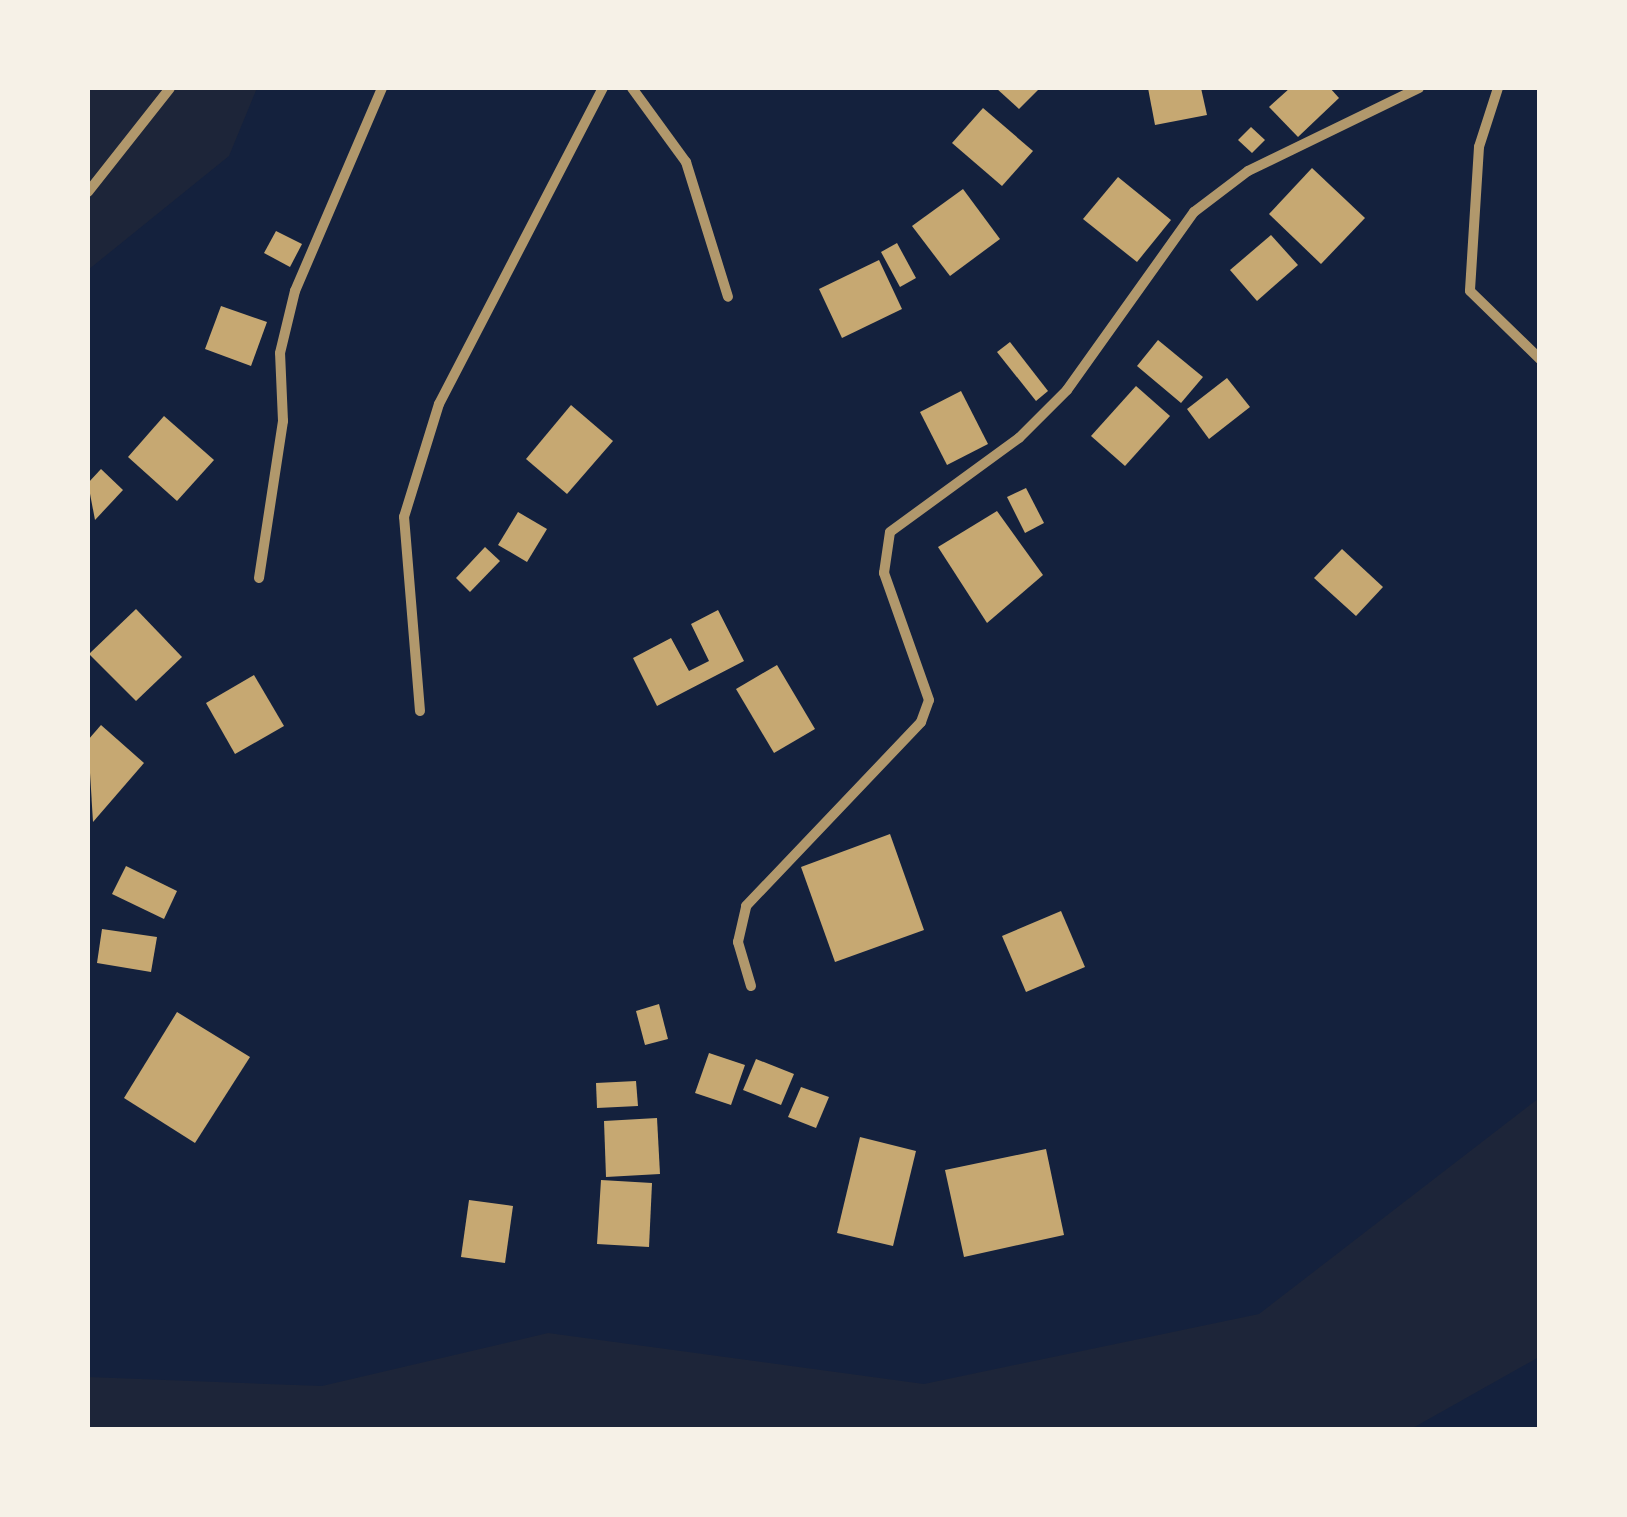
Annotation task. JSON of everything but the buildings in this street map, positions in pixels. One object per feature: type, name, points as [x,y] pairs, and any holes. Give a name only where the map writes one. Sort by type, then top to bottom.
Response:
[{"type":"street","points":[[88,192],[170,88]]},
{"type":"street","points":[[259,578],[283,422],[280,353],[295,291],[382,88]]},
{"type":"street","points":[[420,711],[404,591],[404,517],[439,404],[603,88]]},
{"type":"street","points":[[632,88],[686,162],[728,297]]},
{"type":"street","points":[[751,986],[738,942],[746,906],[921,722],[929,700],[884,573],[890,532],[1067,390],[1194,212],[1248,172],[1419,88]]},
{"type":"street","points":[[1498,88],[1478,147],[1470,291],[1540,358]]},
{"type":"shaded area","points":[[88,88],[257,88],[229,156],[88,270]]},
{"type":"shaded area","points":[[1539,1098],[1539,1357],[1411,1429],[88,1429],[88,1377],[322,1386],[548,1333],[924,1384],[1259,1314]]}]
